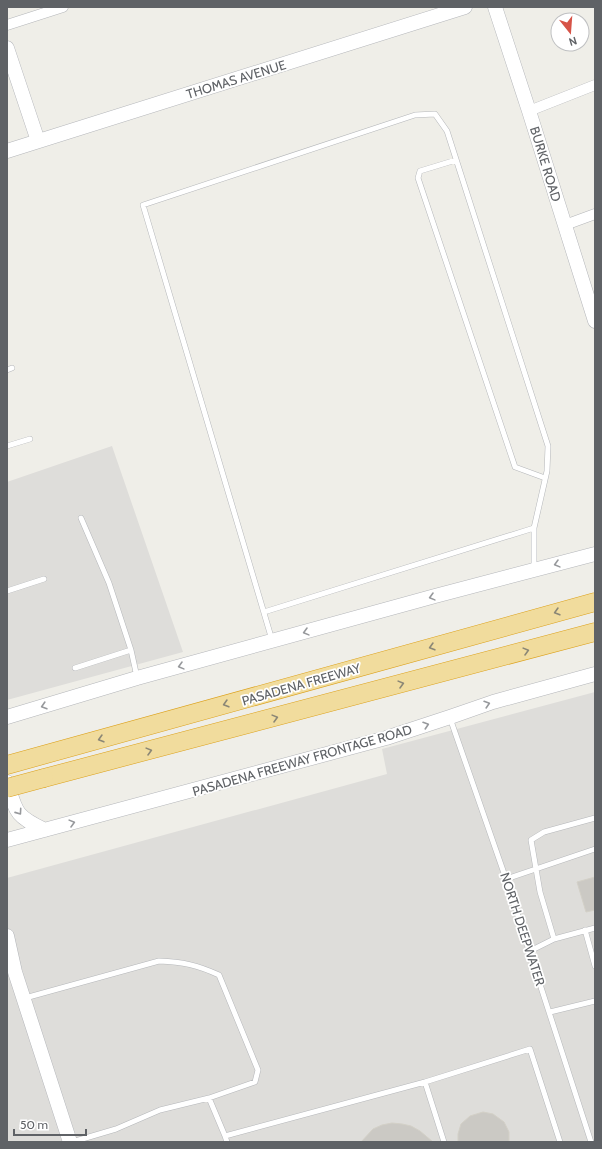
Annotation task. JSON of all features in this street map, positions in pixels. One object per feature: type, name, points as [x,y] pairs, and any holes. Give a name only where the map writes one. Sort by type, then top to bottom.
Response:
[{"type":"highway","name":"PASADENA FREEWAY","points":[[7,765],[595,602]]},
{"type":"highway","name":"PASADENA FREEWAY","points":[[7,788],[595,632]]},
{"type":"main road","name":"THOMAS AVENUE","points":[[7,151],[465,7]]},
{"type":"main road","name":"BURKE ROAD","points":[[495,7],[595,320]]},
{"type":"main road","points":[[7,48],[38,141]]},
{"type":"main road","points":[[8,718],[137,678],[595,554]]},
{"type":"main road","name":"PASADENA FREEWAY FRONTAGE ROAD","points":[[7,840],[386,738],[493,702],[595,674]]},
{"type":"main road","points":[[7,782],[14,805],[19,815],[28,822],[45,830]]},
{"type":"main road","points":[[7,936],[15,972]]},
{"type":"main road","points":[[7,952],[71,1142]]},
{"type":"street","points":[[7,25],[63,7]]},
{"type":"street","points":[[529,111],[595,85]]},
{"type":"street","points":[[565,225],[595,214]]},
{"type":"lane","points":[[272,641],[143,205],[415,115],[435,114],[447,131],[548,446],[547,471],[534,528],[534,570]]},
{"type":"lane","points":[[456,160],[420,171],[418,178],[515,468],[545,478]]},
{"type":"lane","points":[[7,446],[30,439]]},
{"type":"lane","points":[[81,518],[109,583],[131,650],[137,678]]},
{"type":"lane","points":[[264,612],[534,528]]},
{"type":"lane","points":[[7,591],[44,579]]},
{"type":"lane","points":[[75,668],[131,650]]},
{"type":"lane","name":"NORTH DEEPWATER","points":[[450,717],[506,879],[592,1142]]},
{"type":"lane","points":[[554,939],[540,892],[531,840],[544,832],[595,818]]},
{"type":"lane","points":[[506,879],[595,849]]},
{"type":"lane","points":[[530,951],[554,939],[595,928]]},
{"type":"lane","points":[[584,930],[595,966]]},
{"type":"lane","points":[[24,999],[160,960],[182,962],[204,968],[218,975],[258,1070],[255,1082],[209,1098],[160,1110],[116,1129],[71,1142]]},
{"type":"lane","points":[[550,1012],[595,1001]]},
{"type":"lane","points":[[225,1136],[425,1082],[530,1049],[560,1142]]},
{"type":"lane","points":[[425,1082],[444,1142]]},
{"type":"lane","points":[[209,1098],[227,1142]]},
{"type":"shaded area","points":[[112,446],[183,652],[7,700],[7,482]]},
{"type":"shaded area","points":[[595,692],[595,1142],[7,1142],[7,878],[387,774],[382,749]]},
{"type":"building","points":[[595,877],[595,910],[586,912],[577,882]]},
{"type":"building","points":[[483,1112],[493,1114],[504,1122],[509,1132],[509,1142],[458,1142],[458,1134],[461,1124],[470,1116]]},
{"type":"building","points":[[392,1123],[411,1126],[420,1131],[433,1142],[361,1142],[373,1129]]}]
